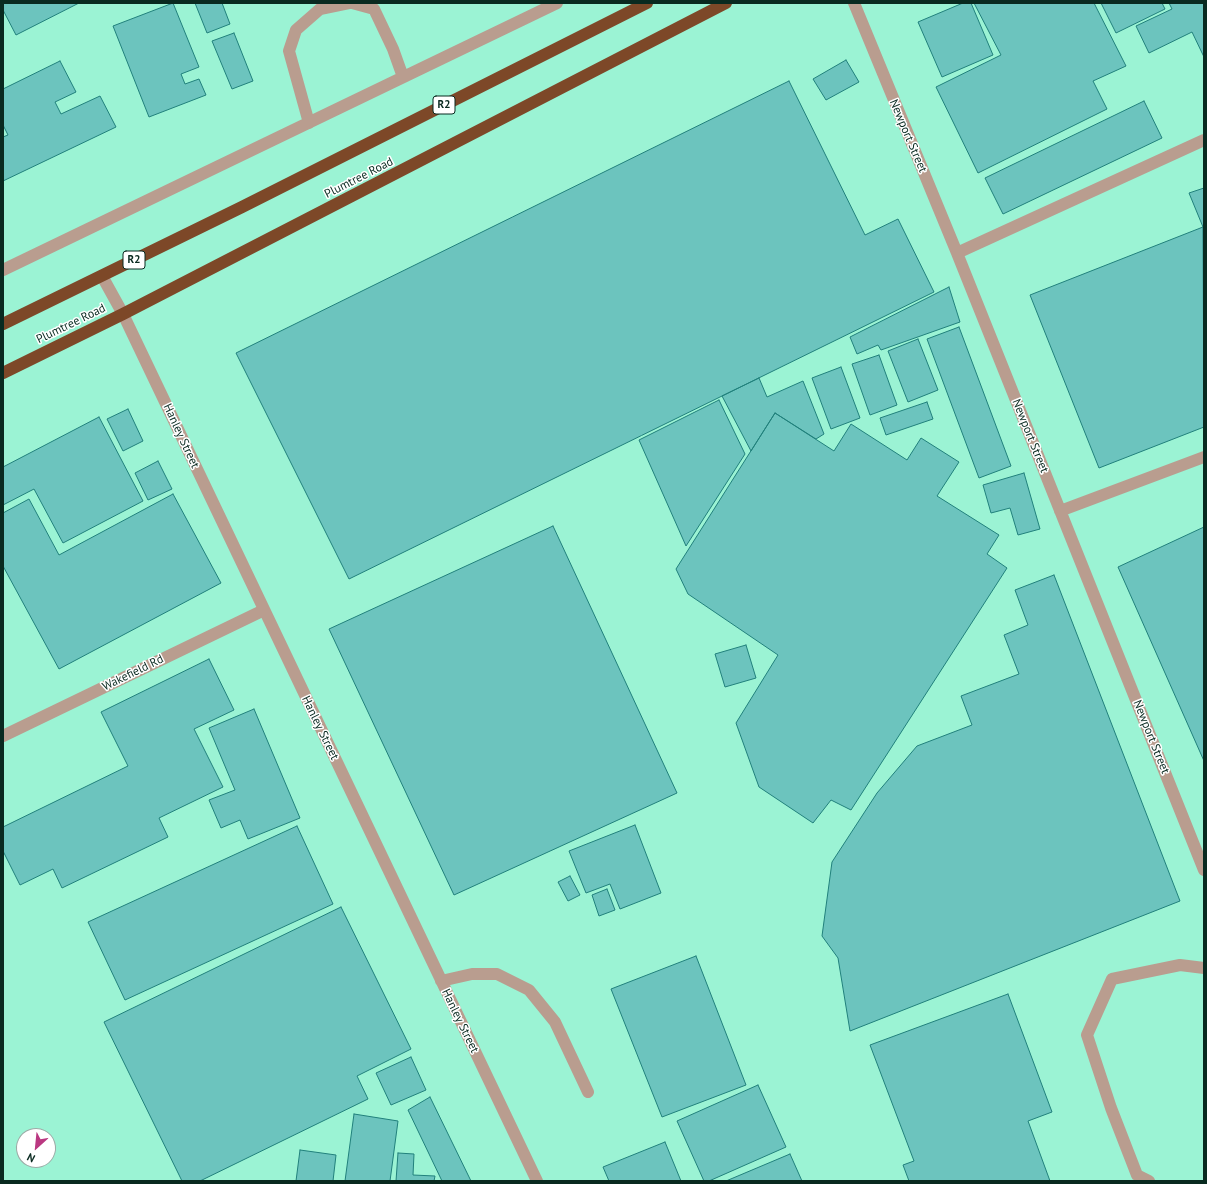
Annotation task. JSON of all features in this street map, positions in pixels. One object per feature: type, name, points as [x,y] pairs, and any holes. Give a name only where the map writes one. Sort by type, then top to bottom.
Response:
[{"type":"highway","name":"R2","points":[[3,324],[102,276],[646,3]]},
{"type":"highway","name":"Plumtree Road","points":[[3,373],[123,314],[726,3]]},
{"type":"highway","points":[[3,315],[26,313]]},
{"type":"street","points":[[309,123],[289,51],[296,30],[320,9],[350,3],[374,9],[393,50],[403,77]]},
{"type":"street","points":[[3,270],[557,3]]},
{"type":"street","name":"Newport Street","points":[[854,3],[890,95],[957,254],[1204,870]]},
{"type":"street","points":[[957,254],[1204,140]]},
{"type":"street","name":"Hanley Street","points":[[102,276],[123,314],[537,1181]]},
{"type":"street","points":[[1060,512],[1204,457]]},
{"type":"street","name":"Wakefield Rd","points":[[3,736],[264,610]]},
{"type":"street","points":[[1149,1181],[1137,1175],[1111,1108],[1087,1035],[1112,979],[1180,965],[1204,968]]},
{"type":"street","points":[[441,981],[472,974],[497,974],[529,990],[555,1022],[588,1092]]},
{"type":"shaded area","points":[[3,3],[1204,3],[1204,1181],[3,1181]]},
{"type":"building","points":[[3,3],[79,3],[16,35],[3,10]]},
{"type":"building","points":[[173,3],[199,67],[181,74],[185,84],[199,79],[206,95],[149,117],[113,26]]},
{"type":"building","points":[[195,3],[222,3],[230,24],[207,33]]},
{"type":"building","points":[[963,3],[971,3],[993,55],[942,77],[918,22]]},
{"type":"building","points":[[974,3],[1094,3],[1126,66],[1093,81],[1107,109],[978,173],[936,87],[1001,55]]},
{"type":"building","points":[[1101,3],[1162,3],[1165,9],[1116,33]]},
{"type":"building","points":[[1169,3],[1204,3],[1204,57],[1192,32],[1149,53],[1136,26],[1172,9]]},
{"type":"building","points":[[234,33],[253,81],[232,89],[212,41]]},
{"type":"building","points":[[846,60],[859,82],[826,100],[813,79]]},
{"type":"building","points":[[60,61],[76,92],[55,102],[61,114],[100,96],[116,127],[3,181],[3,137],[8,135],[3,125],[3,89]]},
{"type":"building","points":[[789,81],[865,235],[898,219],[934,292],[349,579],[236,353]]},
{"type":"building","points":[[1144,101],[1162,138],[1003,214],[985,178]]},
{"type":"building","points":[[1204,188],[1204,227],[1203,227],[1189,193]]},
{"type":"building","points":[[1203,227],[1204,427],[1099,468],[1030,295]]},
{"type":"building","points":[[949,287],[960,322],[881,350],[878,345],[857,354],[850,337]]},
{"type":"building","points":[[959,327],[1011,466],[979,478],[927,339]]},
{"type":"building","points":[[918,339],[938,390],[908,402],[888,351]]},
{"type":"building","points":[[879,355],[897,405],[870,415],[852,364]]},
{"type":"building","points":[[841,367],[860,418],[831,429],[812,378]]},
{"type":"building","points":[[759,378],[767,397],[803,381],[824,434],[816,439],[775,413],[751,451],[722,396]]},
{"type":"building","points":[[719,400],[745,454],[686,546],[639,440]]},
{"type":"building","points":[[927,402],[933,419],[886,435],[880,418]]},
{"type":"building","points":[[128,409],[143,441],[123,451],[107,419]]},
{"type":"building","points":[[775,413],[834,451],[851,424],[907,460],[921,438],[959,462],[937,496],[999,535],[987,554],[1007,568],[851,810],[831,800],[813,823],[759,787],[736,723],[778,655],[688,594],[676,569]]},
{"type":"building","points":[[99,417],[143,501],[63,543],[34,489],[3,505],[3,467]]},
{"type":"building","points":[[158,461],[172,489],[148,500],[135,473]]},
{"type":"building","points":[[1024,473],[1040,529],[1018,535],[1010,508],[991,513],[983,485]]},
{"type":"building","points":[[173,494],[221,583],[59,669],[3,566],[3,513],[29,499],[59,555]]},
{"type":"building","points":[[553,526],[677,793],[454,895],[329,629]]},
{"type":"building","points":[[1204,527],[1204,761],[1118,567]]},
{"type":"building","points":[[1054,575],[1180,901],[850,1031],[838,958],[822,936],[832,862],[877,793],[917,746],[972,725],[961,696],[1019,674],[1004,635],[1028,625],[1015,590]]},
{"type":"building","points":[[746,645],[756,678],[725,687],[715,654]]},
{"type":"building","points":[[209,659],[234,710],[194,729],[223,787],[159,818],[168,837],[62,888],[53,869],[20,885],[3,851],[3,827],[128,766],[101,712]]},
{"type":"building","points":[[254,709],[300,818],[248,839],[240,820],[221,828],[209,800],[235,790],[209,728]]},
{"type":"building","points":[[635,825],[661,893],[620,909],[610,884],[586,893],[569,851]]},
{"type":"building","points":[[297,826],[333,904],[125,1000],[88,922]]},
{"type":"building","points":[[570,876],[580,895],[568,901],[558,882]]},
{"type":"building","points":[[607,889],[615,910],[599,916],[592,895]]},
{"type":"building","points":[[341,907],[411,1049],[357,1076],[368,1099],[200,1181],[182,1181],[104,1022]]},
{"type":"building","points":[[696,956],[746,1085],[662,1117],[611,989]]},
{"type":"building","points":[[1008,994],[1052,1112],[1028,1121],[1050,1181],[909,1181],[903,1165],[914,1161],[870,1045]]},
{"type":"building","points":[[411,1057],[426,1090],[391,1105],[376,1073]]},
{"type":"building","points":[[758,1085],[786,1147],[709,1181],[704,1181],[677,1121]]},
{"type":"building","points":[[430,1097],[471,1181],[442,1181],[408,1110]]},
{"type":"building","points":[[354,1114],[398,1121],[390,1181],[345,1181]]},
{"type":"building","points":[[665,1142],[681,1181],[609,1181],[603,1167]]},
{"type":"building","points":[[300,1150],[336,1155],[333,1181],[296,1181]]},
{"type":"building","points":[[398,1153],[414,1154],[413,1175],[435,1176],[434,1181],[396,1181]]},
{"type":"building","points":[[790,1154],[802,1181],[726,1181]]}]
